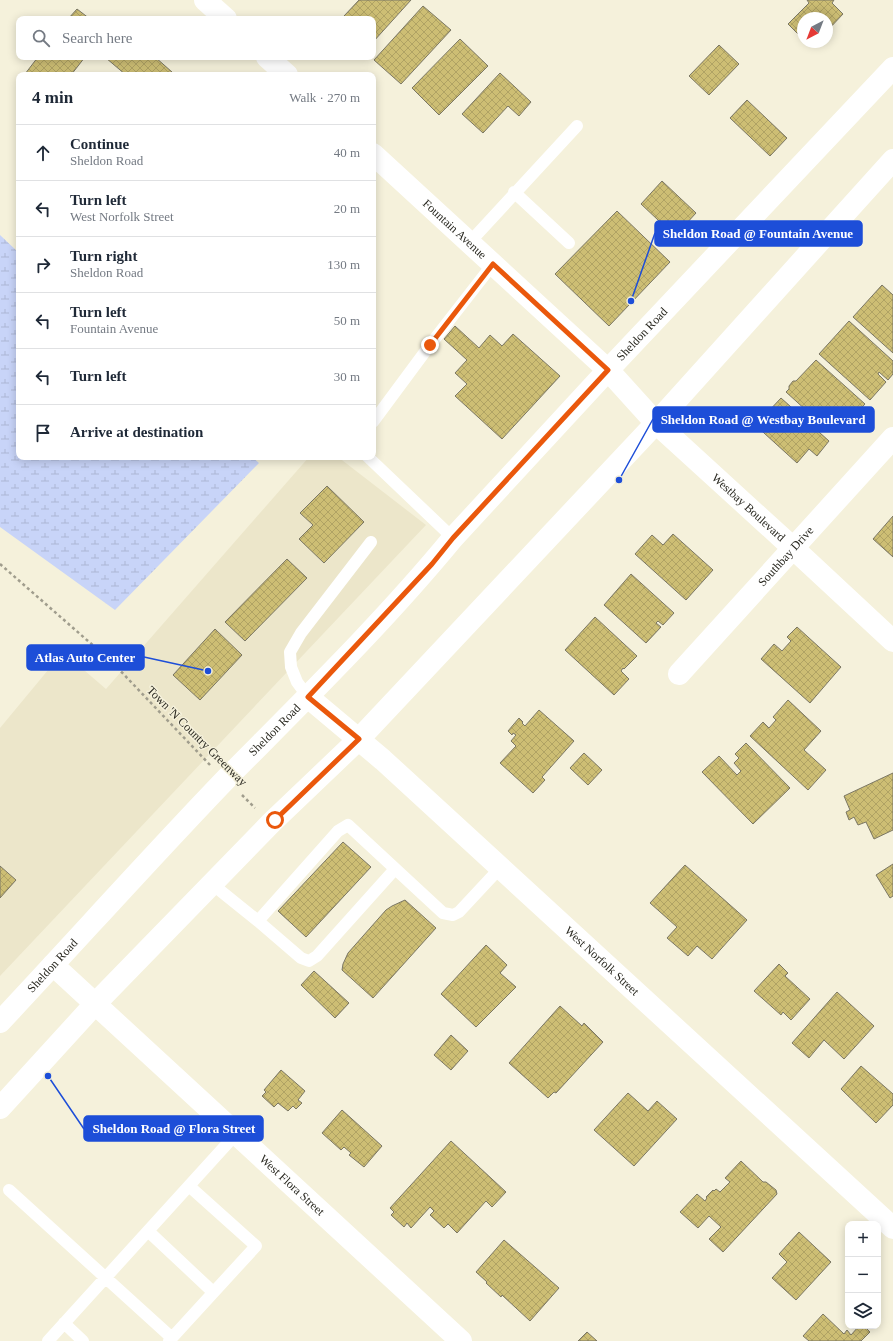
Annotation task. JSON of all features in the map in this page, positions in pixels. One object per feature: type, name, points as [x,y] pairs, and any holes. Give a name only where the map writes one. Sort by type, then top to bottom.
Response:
[{"type":"main road","points":[[205,0],[223,16]]},
{"type":"main road","points":[[270,60],[284,72]]},
{"type":"main road","name":"Sheldon Road","points":[[0,1022],[226,780],[308,697],[432,564],[453,538],[608,370],[893,68]]},
{"type":"main road","name":"Fountain Avenue","points":[[376,157],[608,370]]},
{"type":"main road","points":[[0,1108],[95,1004],[271,823],[359,739],[656,423],[893,160]]},
{"type":"main road","name":"Westbay Boulevard","points":[[608,370],[656,423],[893,641]]},
{"type":"main road","name":"Southbay Drive","points":[[679,674],[893,438]]},
{"type":"main road","name":"West Norfolk Street","points":[[308,697],[359,739],[893,1228]]},
{"type":"main road","name":"West Flora Street","points":[[54,965],[461,1341]]},
{"type":"lane","points":[[469,243],[514,192],[577,126]]},
{"type":"lane","points":[[514,192],[568,243]]},
{"type":"lane","points":[[376,418],[493,264]]},
{"type":"lane","points":[[371,460],[453,538]]},
{"type":"lane","points":[[308,697],[297,682],[291,667],[290,652],[301,633],[371,542]]},
{"type":"lane","points":[[258,921],[329,840],[338,831],[348,825],[442,913],[453,915],[460,912],[500,868]]},
{"type":"lane","points":[[212,884],[301,958],[309,961],[317,956],[395,869]]},
{"type":"lane","points":[[48,1341],[236,1134]]},
{"type":"lane","points":[[9,1190],[106,1278],[170,1339],[256,1246],[189,1186]]},
{"type":"lane","points":[[148,1231],[213,1292]]},
{"type":"lane","points":[[64,1324],[83,1341]]},
{"type":"path","name":"Town 'N Country Greenway","points":[[0,564],[112,662],[212,768],[271,823]]},
{"type":"shaded area","points":[[306,460],[342,460],[426,525],[0,976],[0,728],[63,652],[106,689]]},
{"type":"green space","points":[[0,235],[16,250],[16,460],[256,460],[259,463],[115,610],[0,527]]},
{"type":"building","points":[[359,0],[411,0],[376,39],[376,16],[344,16]]},
{"type":"building","points":[[807,0],[834,0],[832,3],[843,14],[833,25],[833,12],[800,12],[809,3]]},
{"type":"building","points":[[423,6],[451,30],[401,84],[374,60],[376,60],[376,58]]},
{"type":"building","points":[[77,9],[86,16],[71,16]]},
{"type":"building","points":[[797,15],[797,33],[788,24]]},
{"type":"building","points":[[460,39],[488,66],[439,115],[412,88]]},
{"type":"building","points":[[719,45],[739,64],[709,95],[689,76]]},
{"type":"building","points":[[36,60],[83,60],[73,72],[27,72]]},
{"type":"building","points":[[108,60],[158,60],[172,72],[122,72]]},
{"type":"building","points":[[500,73],[531,102],[519,116],[508,106],[483,133],[462,114]]},
{"type":"building","points":[[747,100],[787,138],[770,156],[730,118]]},
{"type":"building","points":[[662,181],[696,213],[675,236],[641,204]]},
{"type":"building","points":[[617,211],[670,262],[609,326],[555,274]]},
{"type":"building","points":[[882,285],[893,295],[893,353],[853,317]]},
{"type":"building","points":[[849,321],[893,361],[893,374],[888,380],[879,372],[878,374],[886,382],[870,400],[819,354]]},
{"type":"building","points":[[455,326],[479,348],[490,335],[502,346],[513,334],[560,376],[502,439],[455,396],[467,384],[455,373],[467,360],[444,339]]},
{"type":"building","points":[[816,360],[865,404],[850,420],[842,413],[839,415],[841,417],[829,431],[786,392],[793,381],[796,381]]},
{"type":"building","points":[[781,398],[829,441],[817,456],[809,449],[797,463],[753,423],[763,412],[766,414]]},
{"type":"building","points":[[327,486],[364,522],[324,563],[299,539],[313,525],[300,513]]},
{"type":"building","points":[[893,516],[893,557],[873,539]]},
{"type":"building","points":[[673,534],[713,570],[686,600],[635,554],[652,535],[663,545]]},
{"type":"building","points":[[287,559],[307,578],[245,641],[225,622]]},
{"type":"building","points":[[631,574],[674,613],[663,625],[658,621],[656,623],[661,627],[646,643],[604,605]]},
{"type":"building","points":[[595,617],[637,656],[621,671],[629,679],[614,695],[565,650]]},
{"type":"building","points":[[797,627],[841,667],[810,703],[761,659],[774,644],[782,651],[791,641],[787,637]]},
{"type":"building","points":[[215,629],[242,655],[200,700],[173,675]]},
{"type":"building","points":[[788,700],[821,731],[804,750],[826,770],[808,790],[750,736],[763,722],[769,728],[776,720],[773,717]]},
{"type":"building","points":[[539,710],[574,741],[542,777],[545,780],[533,793],[500,763],[516,746],[511,741],[516,735],[513,733],[512,735],[508,731],[519,718],[525,726]]},
{"type":"building","points":[[746,743],[790,788],[753,824],[702,772],[719,756],[737,775],[741,771],[734,763],[739,758],[735,754]]},
{"type":"building","points":[[584,753],[602,770],[588,785],[570,768]]},
{"type":"building","points":[[893,773],[893,830],[874,839],[866,822],[858,825],[854,817],[849,820],[846,812],[850,810],[844,796]]},
{"type":"building","points":[[343,842],[371,867],[306,937],[278,911]]},
{"type":"building","points":[[893,864],[893,896],[890,898],[876,875]]},
{"type":"building","points":[[685,865],[747,920],[712,959],[697,946],[688,956],[667,938],[677,927],[650,903]]},
{"type":"building","points":[[0,866],[16,880],[0,898]]},
{"type":"building","points":[[405,900],[436,928],[373,998],[342,970],[343,964],[348,953],[386,910]]},
{"type":"building","points":[[486,945],[507,965],[500,973],[516,987],[476,1027],[441,994]]},
{"type":"building","points":[[779,964],[788,973],[785,976],[810,999],[791,1020],[783,1012],[781,1015],[754,991]]},
{"type":"building","points":[[314,971],[349,1003],[335,1018],[301,985]]},
{"type":"building","points":[[837,992],[874,1026],[844,1059],[824,1040],[809,1058],[792,1043]]},
{"type":"building","points":[[560,1006],[582,1026],[584,1023],[603,1042],[556,1093],[554,1092],[548,1098],[509,1063]]},
{"type":"building","points":[[451,1035],[468,1051],[451,1070],[434,1055]]},
{"type":"building","points":[[861,1066],[893,1094],[893,1105],[876,1123],[841,1089]]},
{"type":"building","points":[[281,1070],[305,1091],[298,1100],[302,1103],[296,1109],[293,1106],[288,1111],[278,1103],[274,1107],[262,1096],[266,1092],[264,1090]]},
{"type":"building","points":[[628,1093],[648,1111],[657,1101],[677,1119],[634,1166],[594,1130]]},
{"type":"building","points":[[342,1110],[382,1146],[364,1167],[349,1155],[351,1153],[344,1147],[341,1150],[322,1133]]},
{"type":"building","points":[[451,1141],[506,1192],[492,1207],[486,1201],[457,1233],[448,1224],[444,1228],[430,1215],[434,1211],[430,1207],[411,1228],[407,1223],[404,1227],[391,1215],[394,1212],[390,1208]]},
{"type":"building","points":[[741,1161],[763,1182],[766,1182],[776,1190],[777,1194],[723,1252],[709,1239],[721,1227],[709,1216],[698,1228],[680,1212],[697,1194],[705,1201],[707,1198],[706,1197],[713,1190],[714,1191],[716,1189],[720,1192],[730,1182],[725,1178]]},
{"type":"building","points":[[799,1232],[831,1262],[796,1300],[772,1278],[787,1262],[779,1254]]},
{"type":"building","points":[[504,1240],[559,1288],[530,1321],[502,1295],[501,1297],[476,1272]]},
{"type":"building","points":[[823,1314],[844,1334],[847,1330],[851,1335],[856,1329],[867,1329],[870,1332],[861,1341],[809,1341],[803,1336]]},
{"type":"building","points":[[587,1332],[597,1341],[578,1341]]},
{"type":"place","name":"Sheldon Road @ Fountain Avenue","points":[[631,301]]},
{"type":"place","name":"Sheldon Road @ Westbay Boulevard","points":[[619,480]]},
{"type":"place","name":"Atlas Auto Center","points":[[208,671]]},
{"type":"place","name":"Sheldon Road @ Flora Street","points":[[48,1076]]},
{"type":"route","points":[[275,820],[359,739],[308,697],[432,564],[453,538],[608,370],[493,264],[430,345]]}]
